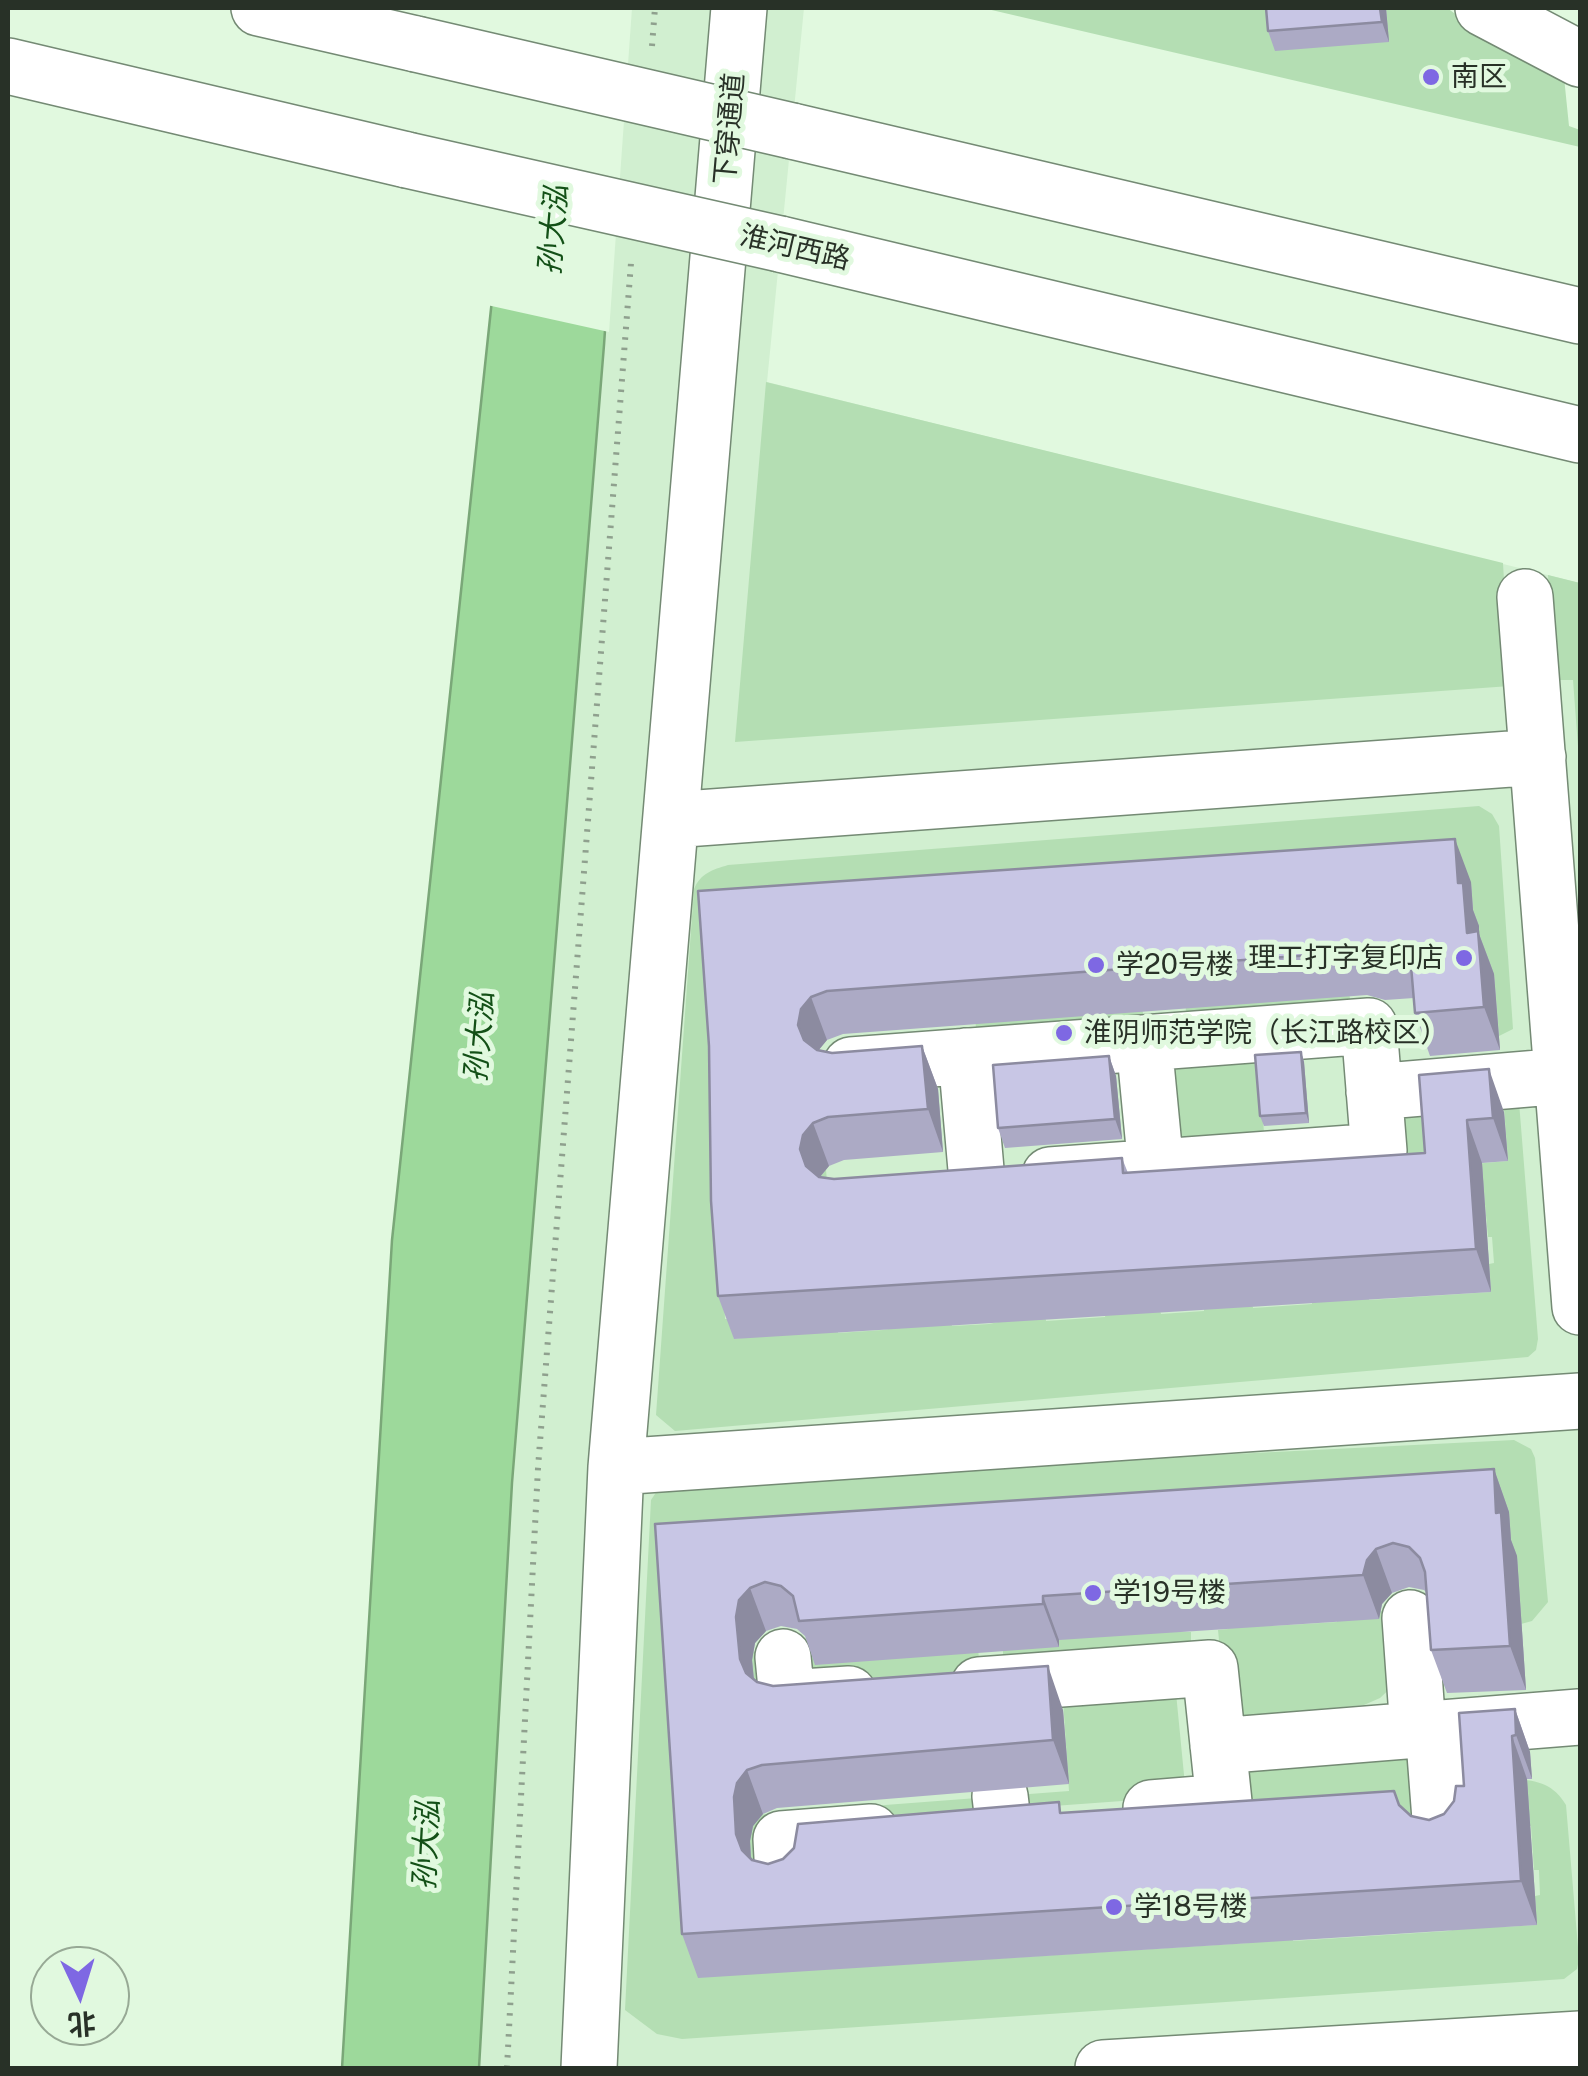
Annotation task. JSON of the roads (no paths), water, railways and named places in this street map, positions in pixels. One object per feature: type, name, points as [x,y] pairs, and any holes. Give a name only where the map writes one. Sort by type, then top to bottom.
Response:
[{"type":"main road","points":[[259,8],[1580,316]]},
{"type":"main road","name":"下穿通道","points":[[588,2068],[616,1467],[740,8]]},
{"type":"main road","points":[[1483,8],[1580,58]]},
{"type":"main road","name":"淮河西路","points":[[8,66],[780,244],[1580,435]]},
{"type":"main road","points":[[1525,597],[1580,1307]]},
{"type":"main road","points":[[671,820],[1538,757]]},
{"type":"main road","points":[[846,1066],[1369,1026],[1378,1151],[922,1185]]},
{"type":"main road","points":[[1144,1043],[1156,1168]]},
{"type":"main road","points":[[966,1056],[977,1181]]},
{"type":"main road","points":[[1374,1092],[1563,1076]]},
{"type":"main road","points":[[616,1467],[1580,1401]]},
{"type":"main road","points":[[1410,1618],[1440,1832]]},
{"type":"main road","points":[[786,1692],[917,1689],[1208,1650],[1226,1824],[1076,1815],[795,1841]]},
{"type":"main road","points":[[1218,1746],[1580,1717]]},
{"type":"main road","points":[[1103,2068],[1580,2039]]},
{"type":"water","name":"孙大泓","points":[[523,8],[627,8],[604,345],[512,1483],[479,2068],[342,2068],[392,1240]]},
{"type":"place","name":"南区","points":[[1431,77]]},
{"type":"place","name":"理工打字复印店","points":[[1464,958]]},
{"type":"place","name":"学20号楼","points":[[1096,965]]},
{"type":"place","name":"淮阴师范学院（长江路校区）","points":[[1064,1033]]},
{"type":"place","name":"学19号楼","points":[[1093,1593]]},
{"type":"place","name":"学18号楼","points":[[1114,1907]]}]
